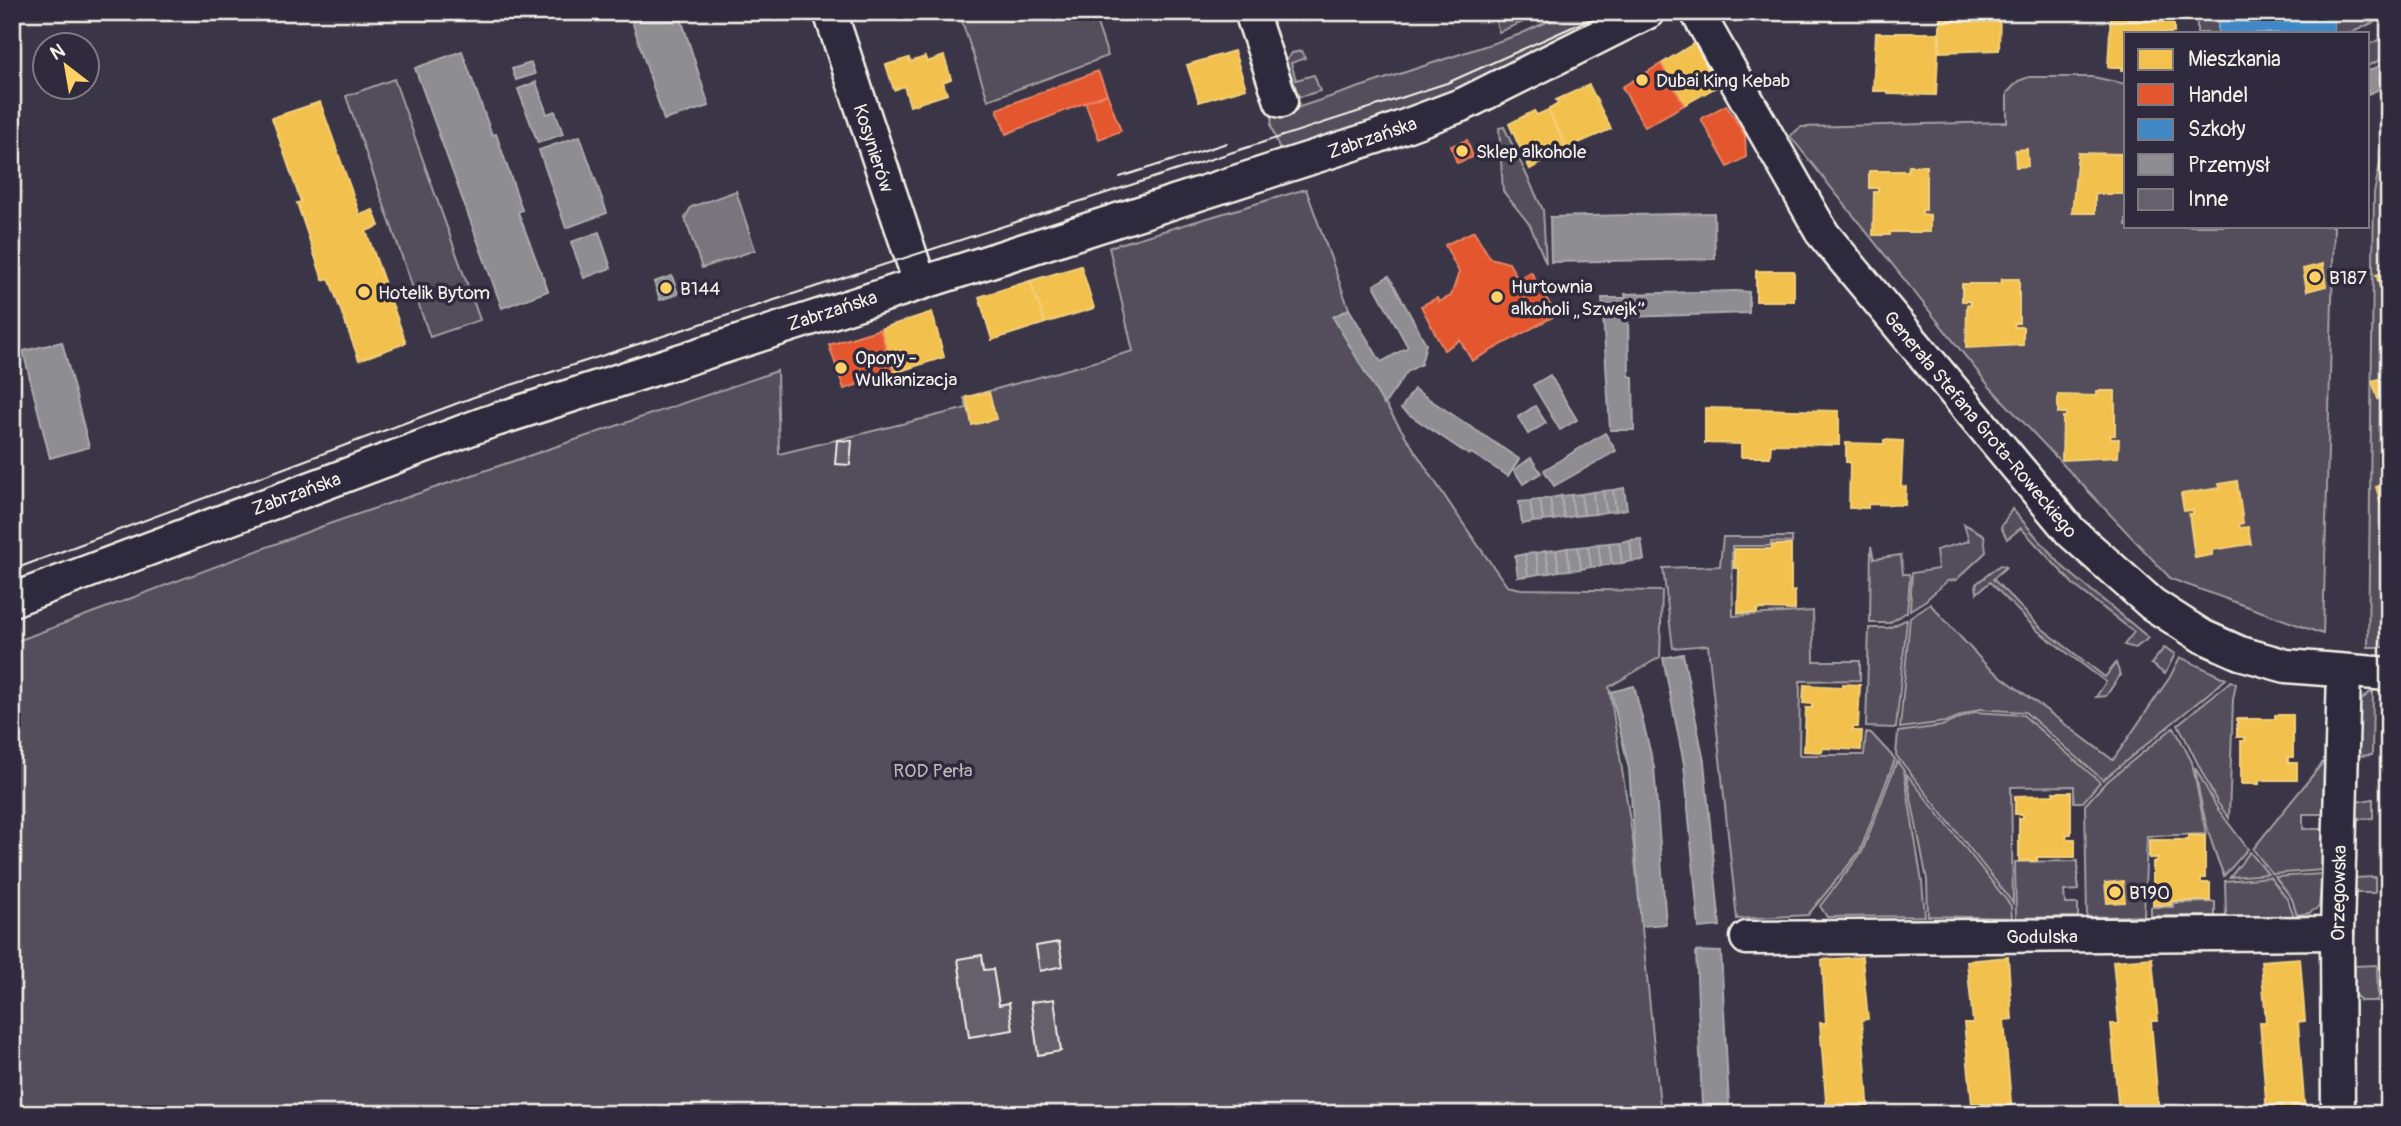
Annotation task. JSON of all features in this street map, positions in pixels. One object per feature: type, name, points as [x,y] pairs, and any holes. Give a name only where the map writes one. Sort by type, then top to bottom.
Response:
[{"type":"street","name":"Kosynierów","points":[[830,12],[920,283]]},
{"type":"street","points":[[1251,12],[1281,101]]},
{"type":"street","name":"Zabrzańska","points":[[12,600],[483,424],[1376,137],[1464,104],[1648,12]]},
{"type":"street","name":"Generała Stefana Grota-Roweckiego","points":[[1697,12],[1823,234],[2071,532],[2152,604],[2202,636],[2240,653],[2286,666],[2389,674]]},
{"type":"street","name":"Orzegowska","points":[[2338,1114],[2337,933],[2344,671]]},
{"type":"street","name":"Godulska","points":[[1747,938],[2337,933]]},
{"type":"green space","points":[[959,12],[1093,12],[1108,56],[988,100]]},
{"type":"green space","points":[[1547,12],[1499,32],[1493,13]]},
{"type":"green space","points":[[1569,12],[1616,12],[1435,101],[1280,151],[1271,126],[1272,116],[1518,35]]},
{"type":"green space","points":[[2197,12],[2389,12],[2389,15],[2353,32],[2197,32]]},
{"type":"green space","points":[[2389,35],[2389,56],[2370,65],[2370,44]]},
{"type":"green space","points":[[1302,51],[1305,58],[1291,63],[1296,80],[1314,75],[1320,91],[1299,97],[1286,61],[1292,53]]},
{"type":"green space","points":[[2029,77],[2093,77],[2124,84],[2124,228],[2334,228],[2323,634],[2171,579],[1990,387],[1790,136],[1801,127],[2007,122],[2007,93],[2018,81]]},
{"type":"green space","points":[[394,79],[480,320],[430,337],[346,96]]},
{"type":"green space","points":[[1504,127],[1543,210],[1546,263],[1530,225],[1503,191],[1499,128]]},
{"type":"green space","points":[[2389,157],[2389,647],[2368,647],[2374,193],[2381,159]]},
{"type":"green space","name":"ROD Perła","points":[[1306,189],[1349,309],[1333,317],[1417,454],[1507,586],[1521,589],[1662,591],[1660,657],[1609,687],[1633,840],[1660,1105],[1731,1108],[1731,1114],[12,1114],[12,643],[323,526],[777,371],[779,454],[967,408],[964,398],[1133,351],[1109,247]]},
{"type":"green space","points":[[2012,509],[2063,567],[2149,638],[2135,648],[2124,645],[2134,632],[2074,585],[2021,528],[2007,539],[2001,527]]},
{"type":"green space","points":[[1964,524],[1984,535],[1986,552],[1956,580],[1947,581],[1910,610],[1912,573],[1938,569],[1936,550],[1969,541]]},
{"type":"green space","points":[[1723,537],[1792,537],[1792,543],[1732,546],[1733,616],[1813,611],[1814,661],[1860,661],[1860,680],[1800,681],[1799,755],[1864,755],[1866,733],[1871,733],[1895,759],[1860,851],[1808,915],[1737,919],[1708,645],[1673,648],[1663,568],[1720,566]]},
{"type":"green space","points":[[1871,546],[1874,559],[1901,555],[1903,574],[1909,574],[1910,578],[1907,612],[1889,623],[1870,623]]},
{"type":"green space","points":[[2000,565],[2006,567],[1993,579],[2040,627],[2105,677],[2116,663],[2120,675],[2106,696],[2096,697],[2106,682],[2038,631],[1990,582],[1977,593],[1976,584]]},
{"type":"green space","points":[[1930,604],[1987,666],[2113,760],[2170,677],[2180,657],[2226,679],[2103,780],[2025,712],[1979,709],[1945,722],[1900,728],[1910,617]]},
{"type":"green space","points":[[1907,619],[1896,728],[1866,727],[1869,628],[1889,628]]},
{"type":"green space","points":[[2164,648],[2175,654],[2165,674],[2151,664]]},
{"type":"green space","points":[[2231,681],[2236,684],[2233,699],[2229,818],[2217,802],[2178,724]]},
{"type":"green space","points":[[2373,691],[2372,755],[2357,756],[2357,710],[2365,696]]},
{"type":"green space","points":[[1974,712],[2023,715],[2100,782],[2083,802],[2074,802],[2074,786],[2011,787],[2013,903],[1896,755],[1898,732],[1942,726]]},
{"type":"green space","points":[[2174,727],[2192,762],[2206,834],[2147,836],[2144,916],[2087,917],[2085,805],[2104,784]]},
{"type":"green space","points":[[1897,761],[1904,771],[1925,916],[1827,917],[1820,906],[1862,852]]},
{"type":"green space","points":[[2324,761],[2323,814],[2303,814],[2303,829],[2322,829],[2322,870],[2272,874],[2253,849]]},
{"type":"green space","points":[[2195,767],[2217,808],[2248,849],[2224,876],[2206,823]]},
{"type":"green space","points":[[1906,773],[2011,906],[2012,918],[1928,916],[1927,880]]},
{"type":"green space","points":[[2373,799],[2373,818],[2354,819],[2356,802]]},
{"type":"green space","points":[[2250,852],[2268,874],[2230,877]]},
{"type":"green space","points":[[2078,861],[2078,890],[2064,891],[2065,904],[2078,904],[2078,917],[2016,918],[2015,862]]},
{"type":"green space","points":[[2322,874],[2319,907],[2309,913],[2297,915],[2292,899],[2275,877]]},
{"type":"green space","points":[[2270,877],[2288,900],[2294,916],[2226,917],[2225,881]]},
{"type":"green space","points":[[2375,877],[2375,893],[2354,893],[2354,878]]},
{"type":"green space","points":[[2215,902],[2215,916],[2151,916],[2151,907],[2173,907],[2173,903]]},
{"type":"green space","points":[[2377,965],[2378,1001],[2361,1001],[2355,995],[2355,966]]},
{"type":"shaded area","points":[[736,191],[755,250],[702,268],[685,218],[691,207]]},
{"type":"building: Mieszkania","points":[[1940,12],[2000,12],[1999,50],[1940,52]]},
{"type":"building: Mieszkania","points":[[2111,12],[2174,12],[2174,32],[2124,32],[2124,70],[2122,67],[2108,67]]},
{"type":"building: Mieszkania","points":[[1876,33],[1939,33],[1936,95],[1873,91]]},
{"type":"building: Mieszkania","points":[[1695,43],[1720,85],[1684,105],[1661,64]]},
{"type":"building: Mieszkania","points":[[1234,51],[1246,88],[1199,102],[1187,65]]},
{"type":"building: Mieszkania","points":[[944,56],[951,79],[943,82],[947,94],[910,106],[904,86],[894,90],[886,65],[909,58],[910,62],[925,57],[927,62]]},
{"type":"building: Mieszkania","points":[[1589,85],[1611,129],[1567,148],[1548,110],[1558,104],[1556,100]]},
{"type":"building: Mieszkania","points":[[320,102],[360,215],[373,210],[379,226],[366,231],[406,343],[359,360],[329,278],[323,280],[297,203],[301,202],[272,118]]},
{"type":"building: Mieszkania","points":[[1548,110],[1567,148],[1530,169],[1509,124],[1534,111],[1537,115]]},
{"type":"building: Mieszkania","points":[[2027,149],[2028,166],[2016,167],[2015,150]]},
{"type":"building: Mieszkania","points":[[2078,153],[2124,154],[2124,194],[2095,194],[2095,213],[2072,213]]},
{"type":"building: Mieszkania","points":[[2389,157],[2389,176],[2386,177],[2381,159]]},
{"type":"building: Mieszkania","points":[[1909,166],[1926,166],[1926,210],[1922,210],[1922,214],[1930,215],[1930,232],[1890,232],[1890,235],[1873,235],[1874,192],[1878,192],[1878,188],[1869,188],[1869,171],[1908,171]]},
{"type":"building: Mieszkania","name":"B187","points":[[2323,264],[2326,286],[2307,291],[2303,269]]},
{"type":"building: Mieszkania","points":[[1081,266],[1094,308],[1045,323],[1030,281]]},
{"type":"building: Mieszkania","points":[[1756,271],[1794,271],[1794,301],[1756,301]]},
{"type":"building: Mieszkania","points":[[2389,271],[2389,290],[2382,292],[2376,275]]},
{"type":"building: Mieszkania","points":[[2002,279],[2019,279],[2019,323],[2015,323],[2014,327],[2023,327],[2023,345],[1966,348],[1967,305],[1971,305],[1970,301],[1962,301],[1962,284],[2001,284]]},
{"type":"building: Mieszkania","points":[[1030,281],[1045,323],[992,340],[979,297]]},
{"type":"building: Mieszkania","points":[[932,312],[944,357],[894,373],[880,329]]},
{"type":"building: Mieszkania","points":[[2389,376],[2389,395],[2378,399],[2372,381]]},
{"type":"building: Mieszkania","points":[[2097,391],[2115,391],[2115,435],[2110,435],[2111,439],[2119,439],[2118,457],[2062,460],[2063,417],[2066,417],[2066,413],[2058,413],[2058,395],[2097,396]]},
{"type":"building: Mieszkania","points":[[989,392],[996,419],[972,425],[966,397]]},
{"type":"building: Mieszkania","points":[[1705,408],[1839,411],[1839,445],[1771,444],[1770,457],[1741,457],[1741,444],[1705,443]]},
{"type":"building: Mieszkania","points":[[1884,440],[1903,441],[1901,486],[1906,487],[1905,505],[1868,504],[1868,508],[1849,508],[1850,462],[1846,462],[1846,443],[1884,444]]},
{"type":"building: Mieszkania","points":[[2237,481],[2243,523],[2239,524],[2240,528],[2248,527],[2251,544],[2212,550],[2212,555],[2195,558],[2189,514],[2193,514],[2193,510],[2184,511],[2181,494],[2220,488],[2219,484]]},
{"type":"building: Mieszkania","points":[[2389,483],[2389,501],[2381,504],[2376,487]]},
{"type":"building: Mieszkania","points":[[1772,545],[1791,545],[1791,592],[1795,591],[1795,610],[1757,609],[1757,613],[1738,613],[1739,568],[1734,568],[1734,549],[1772,549]]},
{"type":"building: Mieszkania","points":[[1842,684],[1860,685],[1858,727],[1853,727],[1853,731],[1862,731],[1861,750],[1823,748],[1822,752],[1804,751],[1806,708],[1812,708],[1812,704],[1803,703],[1804,685],[1842,687]]},
{"type":"building: Mieszkania","points":[[2275,715],[2293,715],[2293,757],[2288,757],[2288,763],[2297,763],[2297,780],[2259,780],[2259,784],[2241,784],[2241,741],[2245,741],[2245,737],[2237,737],[2237,719],[2275,719]]},
{"type":"building: Mieszkania","points":[[2053,792],[2071,792],[2071,834],[2067,834],[2066,839],[2075,839],[2075,857],[2037,857],[2037,861],[2019,861],[2019,818],[2023,818],[2023,814],[2015,814],[2015,796],[2054,795]]},
{"type":"building: Mieszkania","points":[[2188,835],[2205,836],[2205,878],[2201,878],[2201,883],[2210,883],[2210,901],[2171,901],[2171,905],[2153,905],[2153,862],[2157,862],[2158,858],[2149,858],[2149,840],[2188,840]]},
{"type":"building: Mieszkania","name":"B190","points":[[2123,881],[2125,902],[2107,903],[2105,883]]},
{"type":"building: Mieszkania","points":[[1862,957],[1868,1019],[1862,1020],[1869,1114],[1827,1114],[1820,1023],[1826,1023],[1822,960]]},
{"type":"building: Mieszkania","points":[[2008,957],[2012,1019],[2004,1020],[2012,1114],[1973,1114],[1964,1023],[1973,1023],[1967,961]]},
{"type":"building: Mieszkania","points":[[2152,958],[2158,1021],[2151,1021],[2159,1114],[2119,1114],[2111,1024],[2119,1024],[2113,961]]},
{"type":"building: Mieszkania","points":[[2300,958],[2305,1021],[2298,1022],[2305,1114],[2267,1114],[2260,1022],[2266,1022],[2261,961]]},
{"type":"building: Handel","points":[[1661,64],[1684,105],[1645,127],[1622,87]]},
{"type":"building: Handel","points":[[1098,71],[1107,94],[1006,134],[997,109]]},
{"type":"building: Handel","points":[[1107,94],[1121,131],[1099,139],[1085,102]]},
{"type":"building: Handel","points":[[1726,105],[1745,135],[1746,157],[1728,167],[1701,119]]},
{"type":"building: Handel","name":"Sklep alkohole","points":[[1467,140],[1473,157],[1457,163],[1451,146]]},
{"type":"building: Handel","name":"Hurtownia alkoholi „Szwejk”","points":[[1474,231],[1490,258],[1509,263],[1518,279],[1531,272],[1556,315],[1472,361],[1460,340],[1444,350],[1421,306],[1437,298],[1439,302],[1451,296],[1459,272],[1445,245]]},
{"type":"building: Handel","points":[[880,329],[894,373],[844,389],[829,345]]},
{"type":"building: Handel","points":[[2383,736],[2389,736],[2389,779],[2384,779]]},
{"type":"building: Handel","points":[[2385,798],[2389,798],[2389,862],[2386,862]]},
{"type":"building: Szkoły","points":[[2218,12],[2334,12],[2334,32],[2218,32]]},
{"type":"building: Przemysł","points":[[629,12],[679,12],[709,106],[664,120]]},
{"type":"building: Przemysł","points":[[462,51],[492,135],[496,134],[522,210],[518,212],[548,291],[502,308],[415,68]]},
{"type":"building: Przemysł","points":[[2389,62],[2389,85],[2370,93],[2370,70]]},
{"type":"building: Przemysł","points":[[531,63],[535,74],[516,80],[512,69]]},
{"type":"building: Przemysł","points":[[536,82],[547,114],[555,111],[563,134],[538,143],[518,89]]},
{"type":"building: Przemysł","points":[[580,136],[607,213],[566,228],[539,150]]},
{"type":"building: Przemysł","points":[[1714,213],[1715,259],[1551,262],[1550,217]]},
{"type":"building: Przemysł","points":[[599,232],[611,268],[584,278],[571,242]]},
{"type":"building: Przemysł","name":"B144","points":[[672,276],[678,294],[660,300],[654,282]]},
{"type":"building: Przemysł","points":[[1389,276],[1426,344],[1421,364],[1407,372],[1384,405],[1333,317],[1349,309],[1381,362],[1408,347],[1374,285]]},
{"type":"building: Przemysł","points":[[1749,292],[1749,313],[1628,317],[1629,376],[1633,377],[1634,430],[1610,430],[1602,298],[1626,298],[1625,294]]},
{"type":"building: Przemysł","points":[[62,342],[89,447],[50,458],[23,351]]},
{"type":"building: Przemysł","points":[[1550,375],[1577,420],[1560,430],[1533,385]]},
{"type":"building: Przemysł","points":[[1414,389],[1519,459],[1508,476],[1471,453],[1469,455],[1401,409]]},
{"type":"building: Przemysł","points":[[1535,406],[1546,423],[1528,434],[1518,417]]},
{"type":"building: Przemysł","points":[[1605,433],[1616,451],[1554,486],[1544,470]]},
{"type":"building: Przemysł","points":[[1531,458],[1541,473],[1523,484],[1514,470]]},
{"type":"building: Przemysł","points":[[1624,488],[1627,509],[1616,511],[1613,490]]},
{"type":"building: Przemysł","points":[[1613,490],[1616,511],[1606,512],[1603,491]]},
{"type":"building: Przemysł","points":[[1603,491],[1606,512],[1595,514],[1593,492]]},
{"type":"building: Przemysł","points":[[1593,492],[1595,514],[1584,515],[1581,494]]},
{"type":"building: Przemysł","points":[[1581,494],[1584,515],[1574,516],[1571,495]]},
{"type":"building: Przemysł","points":[[1571,495],[1574,516],[1564,518],[1561,496]]},
{"type":"building: Przemysł","points":[[1561,496],[1564,518],[1553,520],[1550,498]]},
{"type":"building: Przemysł","points":[[1550,498],[1553,520],[1543,521],[1540,500]]},
{"type":"building: Przemysł","points":[[1540,500],[1543,521],[1533,522],[1530,501]]},
{"type":"building: Przemysł","points":[[1530,501],[1533,522],[1522,524],[1519,502]]},
{"type":"building: Przemysł","points":[[1641,539],[1644,560],[1632,561],[1630,540]]},
{"type":"building: Przemysł","points":[[1630,540],[1632,561],[1622,563],[1619,542]]},
{"type":"building: Przemysł","points":[[1619,542],[1622,563],[1612,564],[1609,543]]},
{"type":"building: Przemysł","points":[[1609,543],[1612,564],[1601,566],[1598,544]]},
{"type":"building: Przemysł","points":[[1598,544],[1601,566],[1591,567],[1588,546]]},
{"type":"building: Przemysł","points":[[1588,546],[1591,567],[1581,569],[1578,547]]},
{"type":"building: Przemysł","points":[[1578,547],[1581,569],[1570,570],[1567,548]]},
{"type":"building: Przemysł","points":[[1567,548],[1570,570],[1559,571],[1556,550]]},
{"type":"building: Przemysł","points":[[1556,550],[1559,571],[1549,573],[1546,551]]},
{"type":"building: Przemysł","points":[[1546,551],[1549,573],[1539,574],[1536,553]]},
{"type":"building: Przemysł","points":[[1536,553],[1539,574],[1528,576],[1525,554]]},
{"type":"building: Przemysł","points":[[1525,554],[1528,576],[1518,577],[1515,556]]},
{"type":"building: Przemysł","points":[[1683,654],[1704,762],[1720,926],[1699,928],[1684,764],[1663,658]]},
{"type":"building: Przemysł","points":[[1634,686],[1654,767],[1666,924],[1641,926],[1629,769],[1611,692]]},
{"type":"building: Przemysł","points":[[1696,951],[1721,952],[1729,1106],[1702,1105]]},
{"type":"building: Inne","points":[[837,440],[852,441],[850,465],[835,464]]},
{"type":"building: Inne","points":[[1059,942],[1063,966],[1040,971],[1036,946]]},
{"type":"building: Inne","points":[[982,955],[984,970],[993,969],[999,1005],[1009,1003],[1013,1030],[969,1037],[958,959]]},
{"type":"building: Inne","points":[[1054,999],[1061,1051],[1038,1055],[1031,1002]]},
{"type":"tram line","points":[[12,570],[474,397],[1447,83],[1606,12]]},
{"type":"tram line","points":[[1120,177],[1227,143]]},
{"type":"place","name":"Dubai King Kebab","points":[[1642,80]]},
{"type":"place","name":"Sklep alkohole","points":[[1462,151]]},
{"type":"place","name":"B187","points":[[2315,277]]},
{"type":"place","name":"B144","points":[[666,288]]},
{"type":"place","name":"Hotelik Bytom","points":[[364,292]]},
{"type":"place","name":"Hurtownia alkoholi „Szwejk”","points":[[1497,297]]},
{"type":"place","name":"Opony - Wulkanizacja","points":[[841,368]]},
{"type":"place","name":"B190","points":[[2115,892]]}]
